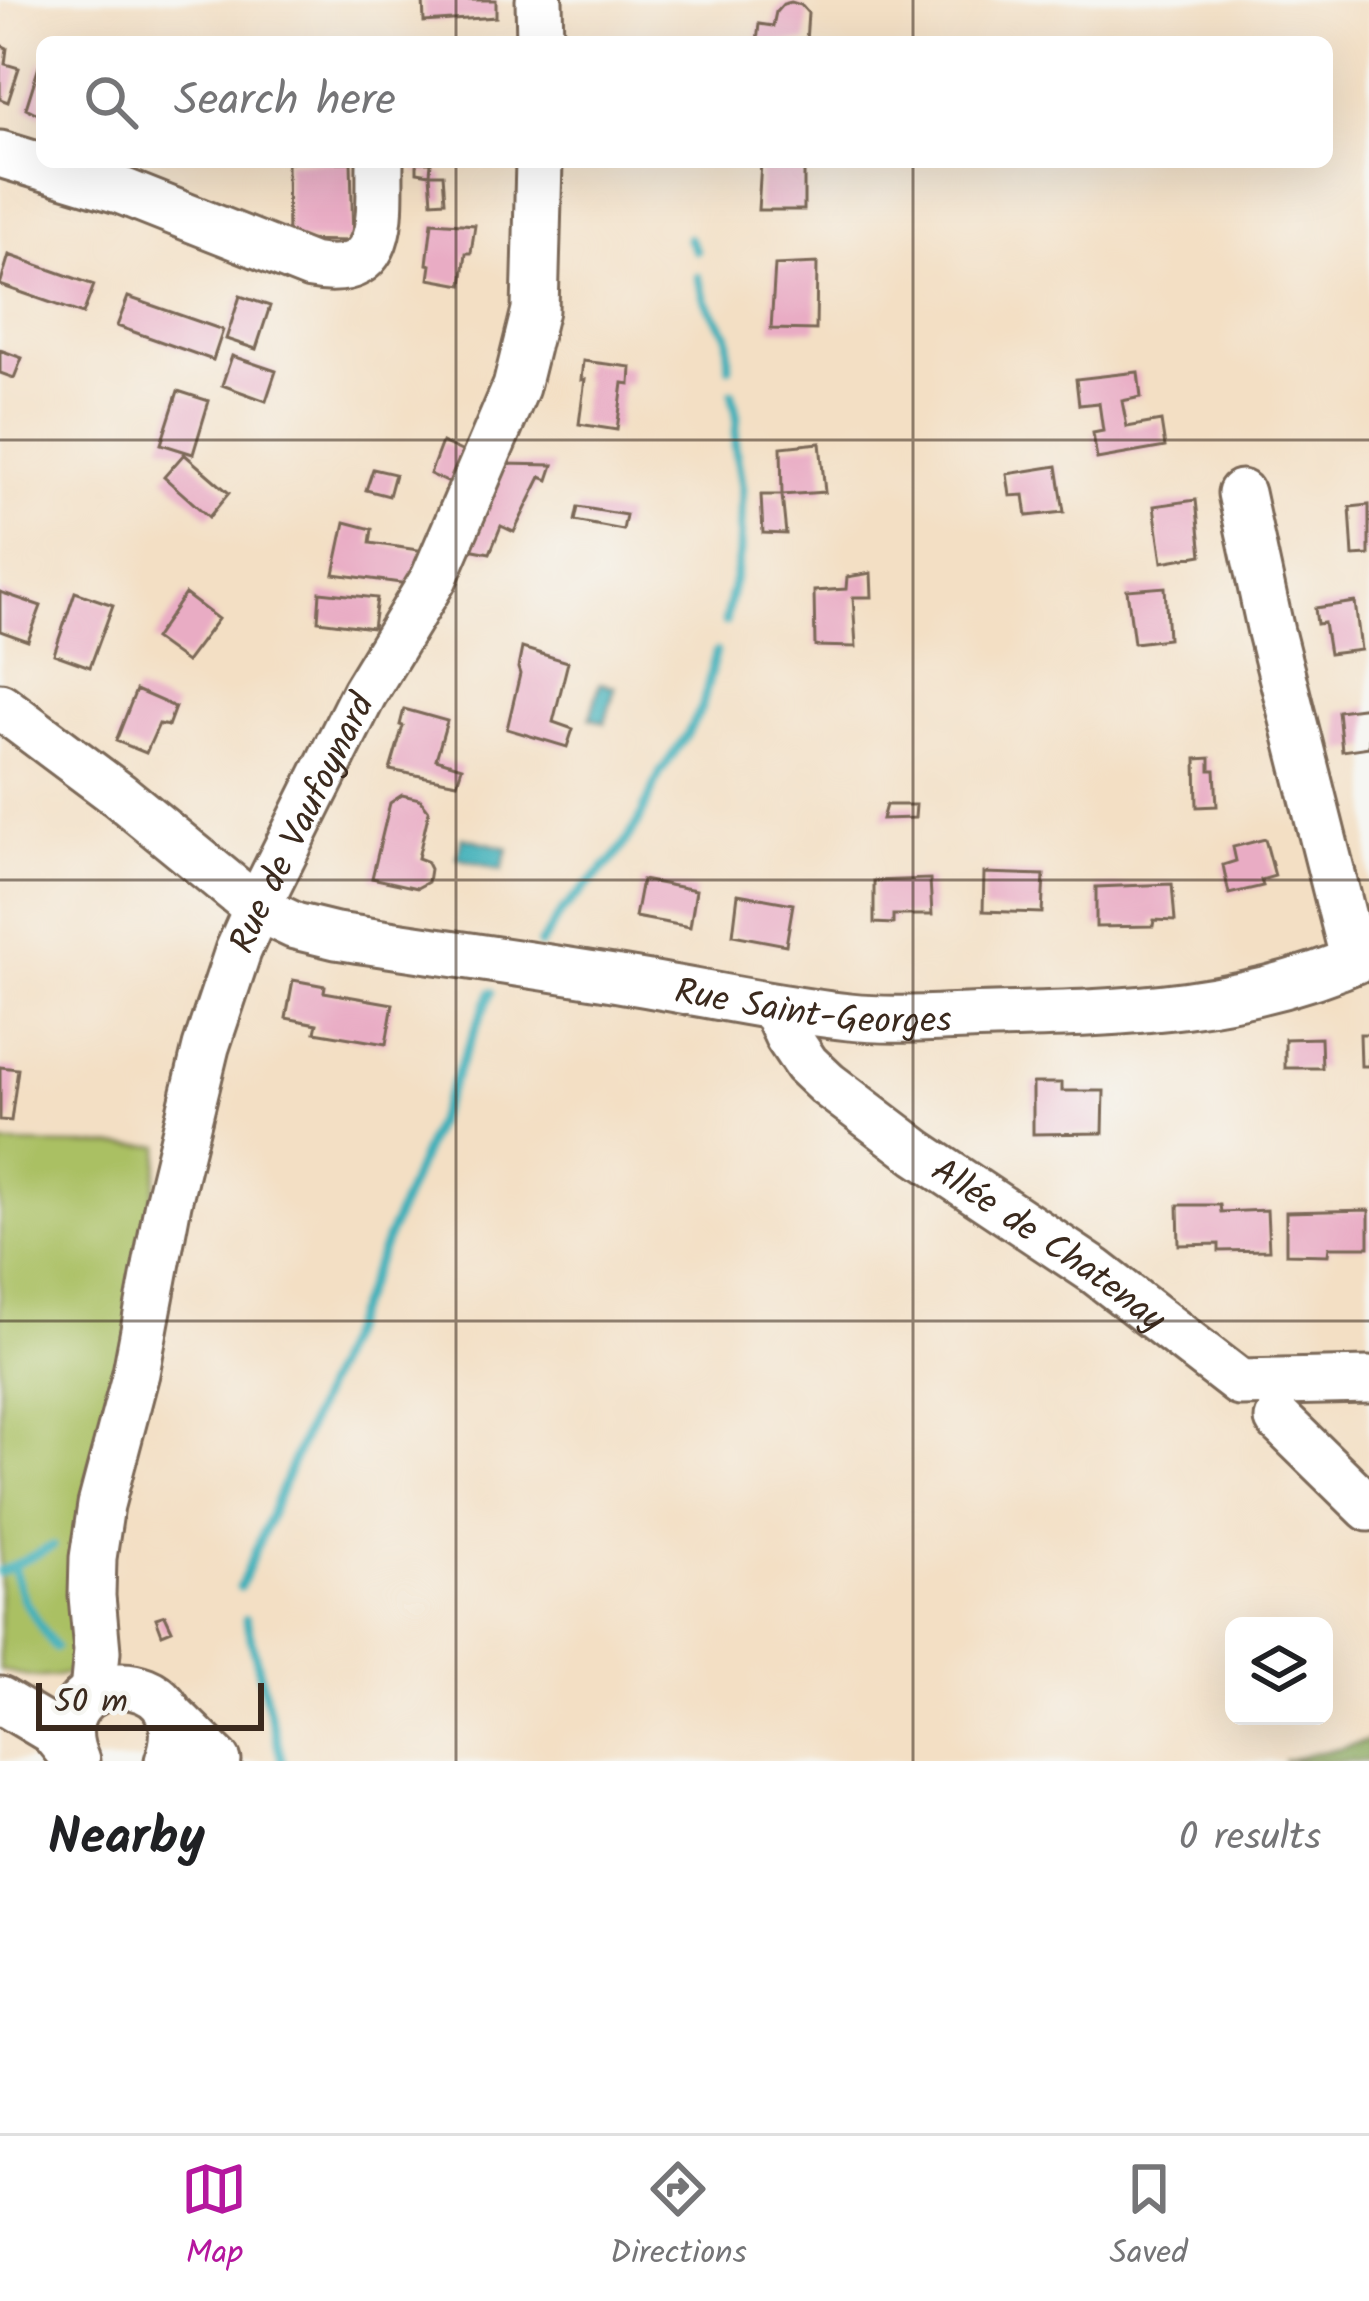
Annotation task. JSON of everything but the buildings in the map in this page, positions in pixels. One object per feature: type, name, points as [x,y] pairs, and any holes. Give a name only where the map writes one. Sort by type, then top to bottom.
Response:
[{"type":"street","points":[[539,0],[540,36]]},
{"type":"street","points":[[0,154],[36,165]]},
{"type":"street","points":[[46,168],[122,191],[331,270],[355,265],[370,253],[379,232],[380,168]]},
{"type":"street","name":"Rue de Vaufoynard","points":[[74,1759],[70,1725],[90,1695],[97,1651],[92,1596],[100,1505],[136,1372],[200,1068],[257,908],[364,693],[434,578],[516,387],[535,310],[539,168]]},
{"type":"street","points":[[1241,494],[1271,632],[1361,958]]},
{"type":"street","name":"Rue Saint-Georges","points":[[0,706],[257,908],[295,926],[336,936],[608,977],[775,1009],[882,1019],[1144,1011],[1235,999],[1361,958]]},
{"type":"street","name":"Allée de Chatenay","points":[[775,1009],[806,1064],[827,1084],[918,1153],[1095,1271],[1262,1403],[1369,1508]]},
{"type":"street","points":[[1262,1403],[1369,1380]]},
{"type":"street","name":"Rue de Vaufoynard","points":[[100,1505],[110,1608],[156,1700]]},
{"type":"street","points":[[0,1689],[49,1697],[90,1695],[118,1684],[156,1700],[218,1761]]},
{"type":"street","points":[[0,1700],[52,1731],[74,1759]]},
{"type":"street","points":[[156,1700],[173,1726],[169,1761]]},
{"type":"green space","points":[[0,1144],[161,1146],[83,1639],[73,1671],[46,1677],[0,1670]]},
{"type":"green space","points":[[1369,1741],[1369,1761],[1283,1761]]},
{"type":"water","points":[[600,683],[615,687],[605,723],[590,718]]},
{"type":"water","points":[[462,837],[508,848],[502,870],[457,858]]},
{"type":"waterway","points":[[689,238],[696,251]]},
{"type":"waterway","points":[[698,277],[706,302],[728,335],[729,367]]},
{"type":"waterway","points":[[725,622],[740,554],[742,487],[732,393]]},
{"type":"waterway","points":[[540,945],[563,910],[616,856],[638,823],[660,773],[702,707],[716,652]]},
{"type":"waterway","points":[[240,1587],[491,992]]},
{"type":"waterway","points":[[0,1572],[53,1546]]},
{"type":"waterway","points":[[13,1567],[24,1600],[55,1648]]},
{"type":"waterway","points":[[246,1619],[282,1761]]}]
